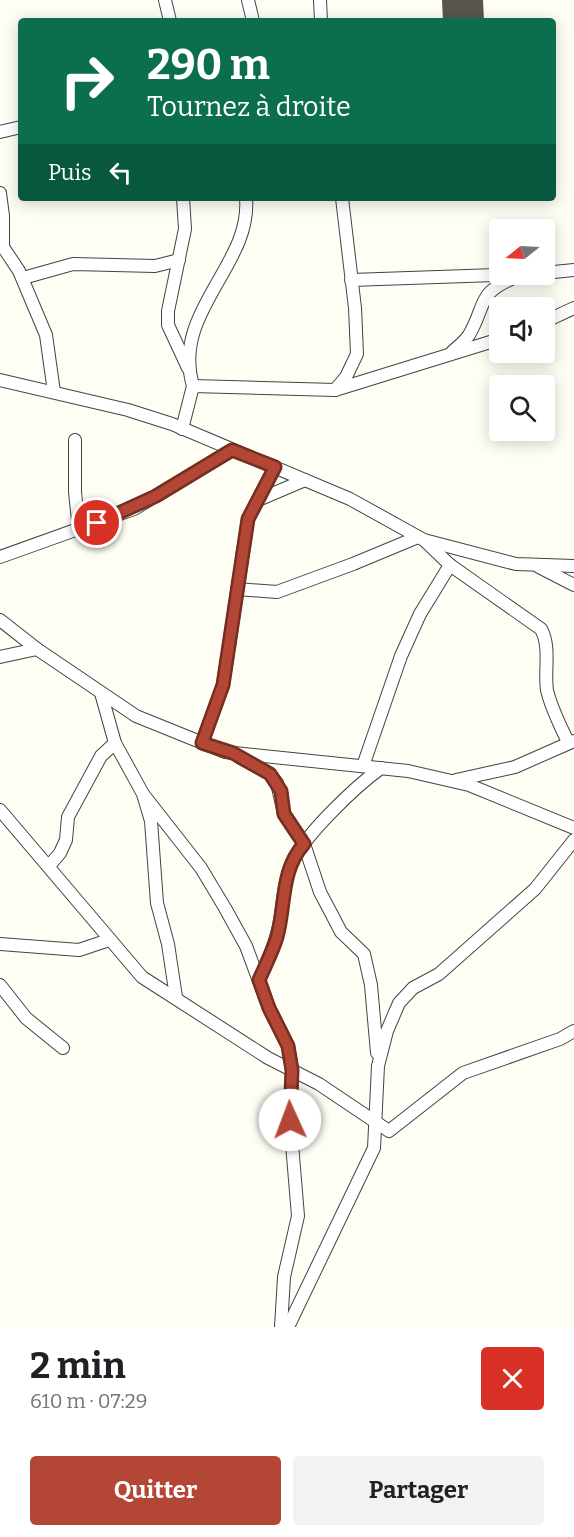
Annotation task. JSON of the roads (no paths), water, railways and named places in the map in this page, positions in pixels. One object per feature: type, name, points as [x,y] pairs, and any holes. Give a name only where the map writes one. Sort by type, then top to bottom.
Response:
[{"type":"street","points":[[165,0],[169,18]]},
{"type":"street","points":[[320,0],[321,18]]},
{"type":"street","points":[[250,1],[253,18]]},
{"type":"street","points":[[0,132],[18,128]]},
{"type":"street","points":[[0,193],[3,247],[22,278],[46,335],[54,392]]},
{"type":"street","points":[[182,429],[193,386],[168,325],[168,311],[185,229],[183,201]]},
{"type":"street","points":[[188,370],[192,338],[205,302],[236,246],[247,210],[246,201]]},
{"type":"street","points":[[335,390],[346,377],[357,354],[342,201]]},
{"type":"street","points":[[22,278],[73,264],[155,266],[179,260]]},
{"type":"street","points":[[555,272],[574,270]]},
{"type":"street","points":[[351,280],[489,275]]},
{"type":"street","points":[[452,353],[469,336],[485,296],[499,285]]},
{"type":"street","points":[[555,317],[574,308]]},
{"type":"street","points":[[193,386],[335,390],[489,342]]},
{"type":"street","points":[[0,380],[128,410],[182,429],[350,499],[421,538],[516,564],[574,566]]},
{"type":"street","points":[[75,440],[75,492],[79,530]]},
{"type":"street","points":[[0,556],[79,530],[134,508],[232,450]]},
{"type":"street","points":[[202,743],[223,685],[243,537],[248,519],[275,467]]},
{"type":"street","points":[[258,500],[304,480]]},
{"type":"street","points":[[421,538],[450,565],[541,630],[546,639],[547,689],[553,710],[571,741],[515,766],[451,781]]},
{"type":"street","points":[[237,589],[277,592],[421,538]]},
{"type":"street","points":[[363,766],[411,634],[420,614],[450,565]]},
{"type":"street","points":[[535,565],[574,585]]},
{"type":"street","points":[[0,620],[37,649],[136,716],[233,753],[270,774],[281,791],[284,814],[304,844],[320,892],[336,924],[358,946],[367,962],[378,1066],[374,1123],[375,1148],[288,1327]]},
{"type":"street","points":[[0,657],[37,649]]},
{"type":"street","points":[[101,693],[115,743],[143,794],[201,868],[246,946],[269,1008],[288,1046],[292,1070],[290,1120],[298,1216],[284,1277],[281,1327]]},
{"type":"street","points":[[49,866],[60,853],[66,840],[68,817],[101,756],[115,743]]},
{"type":"street","points":[[233,753],[381,768],[451,781],[469,785],[574,828]]},
{"type":"street","points":[[259,980],[277,936],[285,884],[291,864],[304,844],[359,784],[381,768]]},
{"type":"street","points":[[143,794],[151,821],[157,903],[168,945],[176,997]]},
{"type":"street","points":[[3,814],[142,977],[267,1058],[319,1084],[374,1123],[392,1130],[463,1073],[560,1039],[574,1031]]},
{"type":"street","points":[[378,1066],[387,1031],[399,1003],[413,988],[439,974],[535,890],[574,840]]},
{"type":"street","points":[[0,945],[79,950],[109,940]]},
{"type":"street","points":[[0,985],[26,1018],[63,1047]]}]
